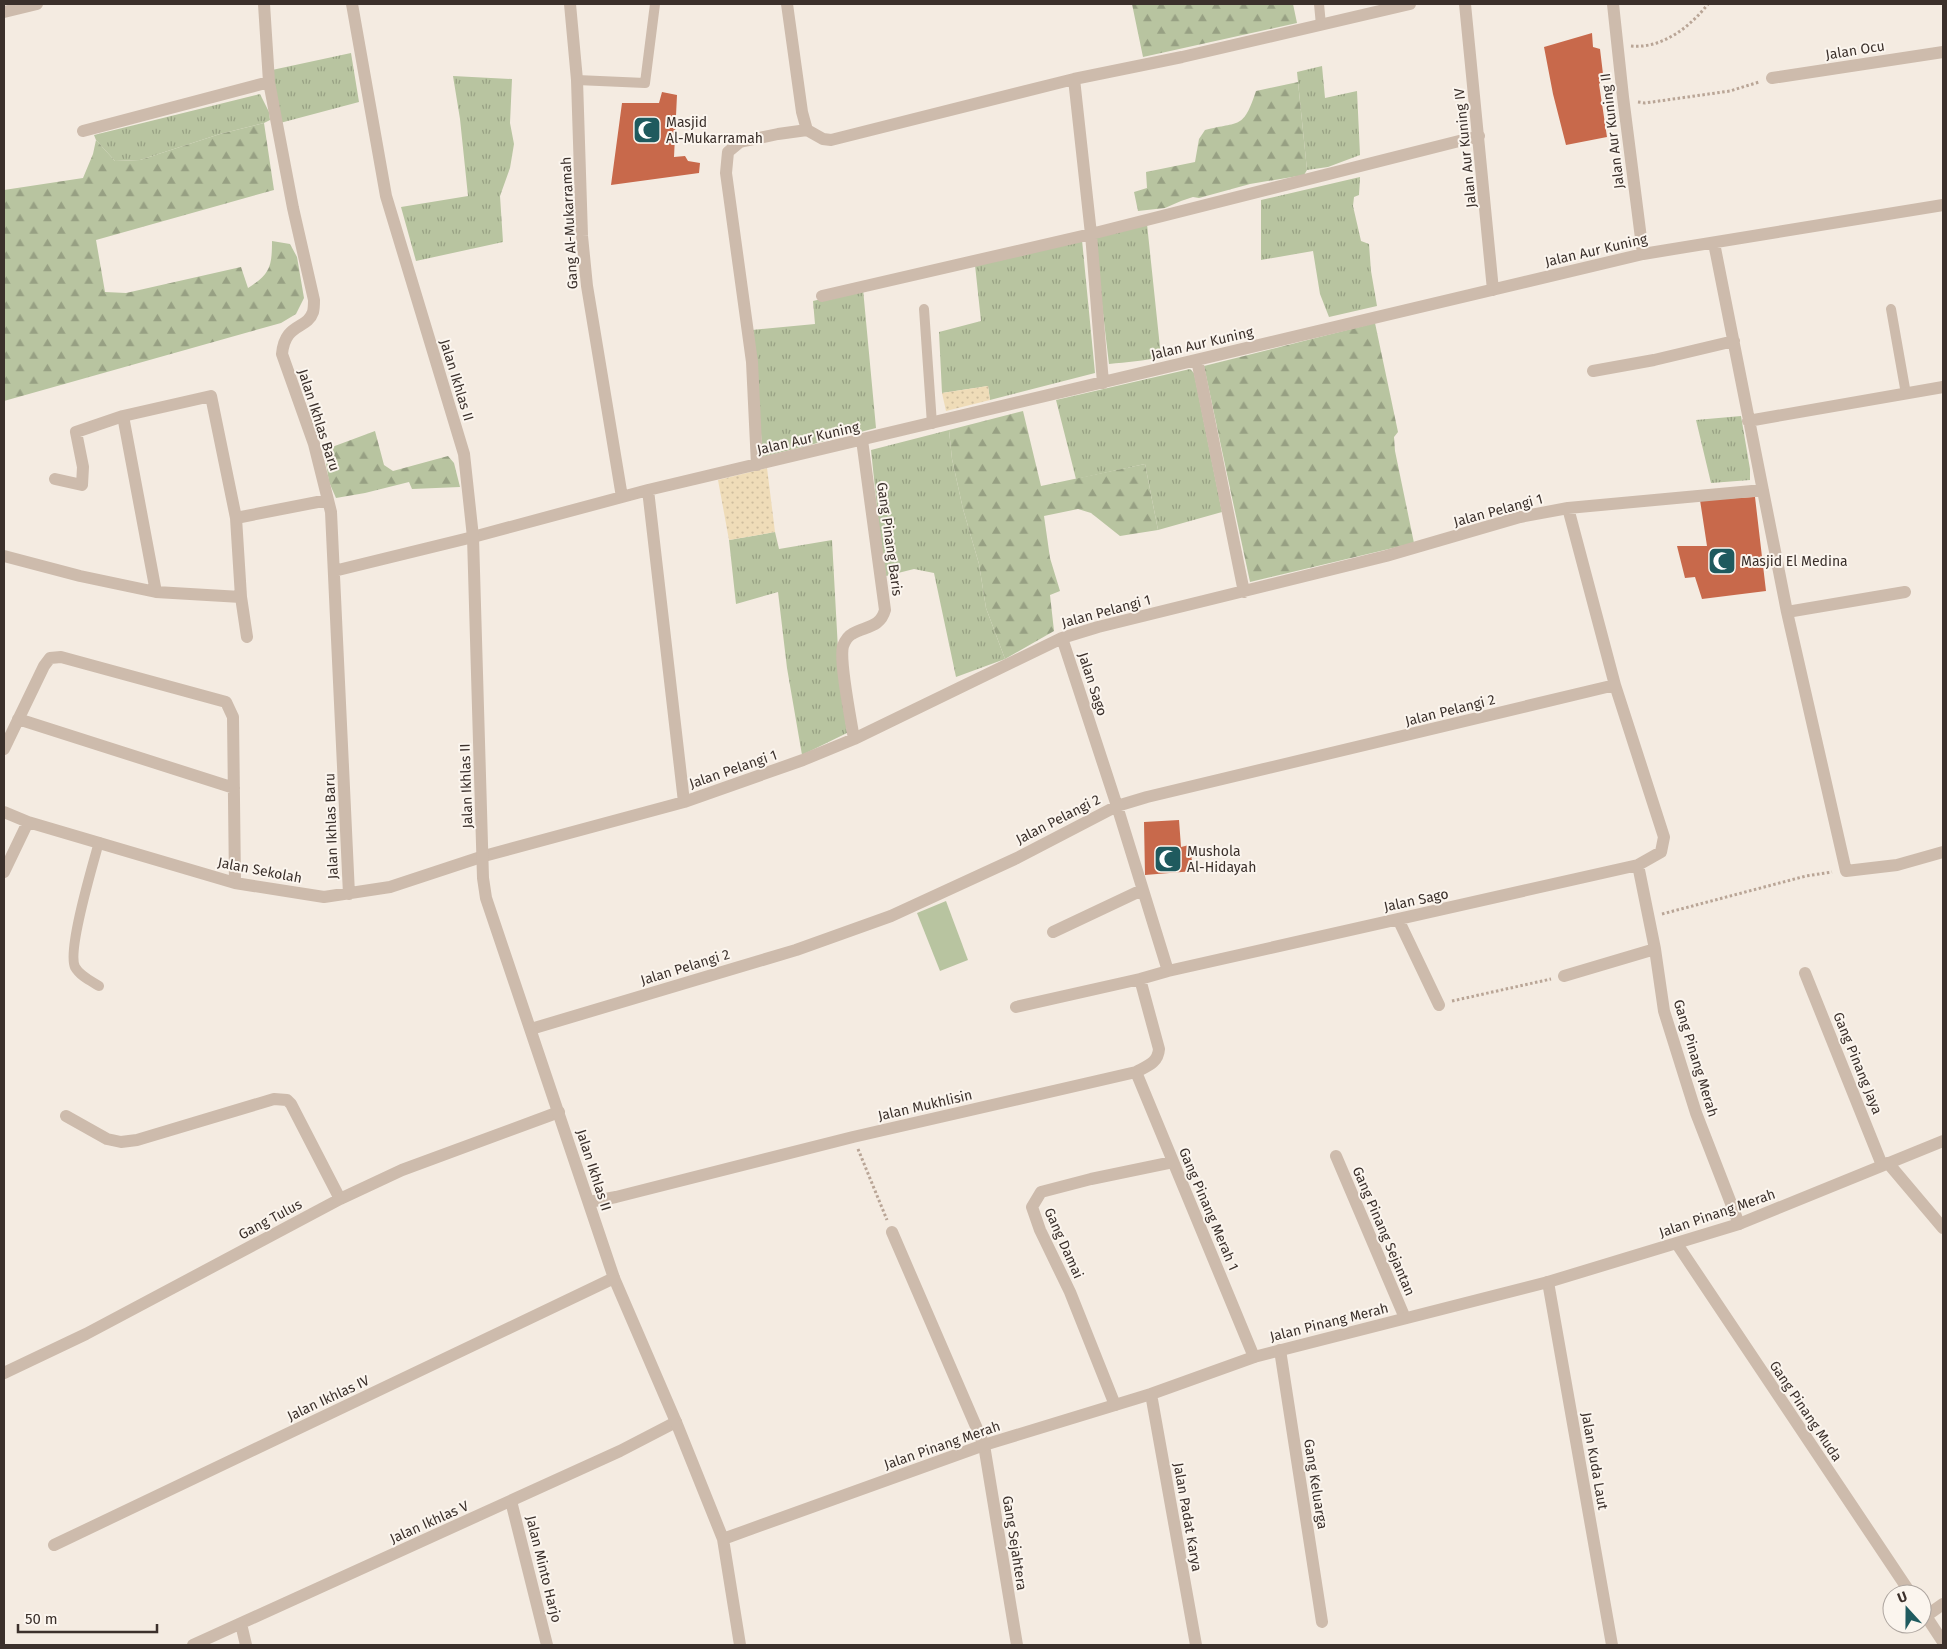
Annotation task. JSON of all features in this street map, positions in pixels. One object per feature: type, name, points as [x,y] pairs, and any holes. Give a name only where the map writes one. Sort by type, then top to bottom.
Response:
[{"type":"street","points":[[4,12],[37,4]]},
{"type":"street","name":"Jalan Ikhlas Baru","points":[[264,4],[269,82],[293,208],[314,300],[314,311],[283,342],[282,354],[314,444],[331,512],[348,894]]},
{"type":"street","name":"Jalan Ikhlas II","points":[[352,4],[386,196],[464,454],[473,537],[484,856],[483,878],[486,898],[614,1278],[676,1422],[723,1539],[740,1645]]},
{"type":"street","name":"Gang Al-Mukarramah","points":[[570,4],[577,80],[583,213],[582,236],[587,286],[622,497]]},
{"type":"street","points":[[787,4],[802,112],[807,130]]},
{"type":"street","points":[[757,465],[752,362],[726,172],[728,152],[740,142],[807,130],[822,139],[831,140],[1074,79],[1182,58],[1410,4]]},
{"type":"street","name":"Jalan Aur Kuning IV","points":[[1465,4],[1493,290]]},
{"type":"street","name":"Jalan Aur Kuning II","points":[[1613,4],[1622,97],[1643,254]]},
{"type":"street","name":"Jalan Ocu","points":[[1772,78],[1943,52]]},
{"type":"street","points":[[1074,79],[1091,234],[1103,383]]},
{"type":"street","points":[[83,131],[269,82]]},
{"type":"street","points":[[822,296],[1091,234],[1479,136]]},
{"type":"street","name":"Jalan Aur Kuning","points":[[334,571],[473,537],[648,490],[1643,254],[1943,205]]},
{"type":"street","points":[[1714,243],[1787,612],[1846,870],[1897,864],[1943,852]]},
{"type":"street","points":[[1592,371],[1654,360],[1734,341]]},
{"type":"street","points":[[1197,360],[1244,592]]},
{"type":"street","points":[[1748,420],[1943,387]]},
{"type":"street","points":[[55,479],[82,485],[83,467],[76,432],[123,416],[211,396],[236,518],[241,597],[247,637]]},
{"type":"street","points":[[123,416],[156,592]]},
{"type":"street","name":"Gang Pinang Baris","points":[[854,739],[843,662],[843,648],[851,634],[878,623],[883,617],[884,610],[862,440]]},
{"type":"street","points":[[648,490],[684,802]]},
{"type":"street","name":"Jalan Pelangi 1","points":[[484,856],[684,802],[804,760],[854,739],[1062,638],[1098,627],[1386,556],[1520,517],[1568,508],[1763,490]]},
{"type":"street","points":[[236,518],[328,500]]},
{"type":"street","name":"Jalan Sago","points":[[1062,638],[1168,971],[1638,865],[1661,852],[1664,837],[1615,685],[1568,508]]},
{"type":"street","points":[[4,556],[80,576],[156,592],[241,597]]},
{"type":"street","points":[[1787,612],[1905,592]]},
{"type":"street","points":[[4,748],[44,666],[50,658],[61,656],[226,702],[233,717],[235,883]]},
{"type":"street","name":"Jalan Pelangi 2","points":[[531,1029],[796,950],[892,916],[1017,858],[1117,806],[1147,797],[1615,685]]},
{"type":"street","points":[[18,719],[234,788]]},
{"type":"street","name":"Jalan Sekolah","points":[[4,812],[28,822],[235,883],[324,897],[390,887],[484,856]]},
{"type":"street","points":[[4,872],[28,822]]},
{"type":"street","name":"Gang Pinang Merah","points":[[1638,865],[1655,949],[1664,1011],[1696,1113],[1739,1224]]},
{"type":"street","points":[[1053,932],[1142,890]]},
{"type":"street","points":[[1398,919],[1439,1005]]},
{"type":"street","points":[[1564,976],[1655,949]]},
{"type":"street","points":[[1016,1007],[1140,980],[1168,971]]},
{"type":"street","name":"Gang Pinang Jaya","points":[[1805,973],[1885,1164],[1943,1228]]},
{"type":"street","name":"Jalan Mukhlisin","points":[[589,1202],[616,1197],[853,1137],[1136,1072],[1154,1062],[1158,1056],[1159,1049],[1140,980]]},
{"type":"street","name":"Gang Pinang Merah 1","points":[[1136,1072],[1254,1357]]},
{"type":"street","points":[[66,1116],[107,1139],[121,1142],[137,1140],[274,1099],[287,1100],[291,1104],[340,1199]]},
{"type":"street","name":"Gang Tulus","points":[[4,1373],[86,1334],[340,1199],[402,1170],[559,1112]]},
{"type":"street","name":"Jalan Pinang Merah","points":[[723,1539],[984,1445],[1151,1394],[1254,1357],[1548,1282],[1739,1224],[1943,1140]]},
{"type":"street","name":"Gang Pinang Sejantan","points":[[1336,1156],[1405,1318]]},
{"type":"street","name":"Gang Damai","points":[[1115,1405],[1070,1292],[1040,1230],[1032,1207],[1041,1192],[1091,1179],[1173,1162]]},
{"type":"street","name":"Gang Sejahtera","points":[[892,1232],[984,1445],[1017,1645]]},
{"type":"street","name":"Gang Pinang Muda","points":[[1677,1244],[1904,1584]]},
{"type":"street","name":"Jalan Ikhlas IV","points":[[54,1545],[614,1278]]},
{"type":"street","name":"Jalan Kuda Laut","points":[[1548,1282],[1609,1645]]},
{"type":"street","name":"Gang Keluarga","points":[[1280,1350],[1322,1622]]},
{"type":"street","name":"Jalan Padat Karya","points":[[1151,1394],[1196,1645]]},
{"type":"street","name":"Jalan Ikhlas V","points":[[193,1645],[620,1451],[676,1422]]},
{"type":"street","name":"Jalan Minto Harjo","points":[[511,1500],[547,1645]]},
{"type":"street","points":[[241,1624],[246,1645]]},
{"type":"street","points":[[1932,1625],[1943,1642]]},
{"type":"lane","points":[[577,80],[645,83],[655,4]]},
{"type":"lane","points":[[1319,4],[1321,25]]},
{"type":"lane","points":[[924,309],[932,424]]},
{"type":"lane","points":[[1891,309],[1906,394]]},
{"type":"lane","points":[[99,842],[74,943],[73,961],[81,974],[99,986]]},
{"type":"path","points":[[1618,45],[1638,47],[1661,42],[1681,31],[1708,4]]},
{"type":"path","points":[[1622,97],[1646,103],[1730,91],[1772,78]]},
{"type":"path","points":[[1648,918],[1806,876],[1846,870]]},
{"type":"path","points":[[1439,1005],[1564,976]]},
{"type":"path","points":[[853,1137],[892,1232]]},
{"type":"green space","points":[[1132,4],[1293,4],[1297,23],[1143,57]]},
{"type":"green space","points":[[351,53],[359,102],[280,123],[272,70]]},
{"type":"green space","points":[[1322,66],[1325,98],[1357,91],[1360,155],[1328,167],[1307,170],[1297,72]]},
{"type":"green space","points":[[453,76],[512,79],[510,123],[514,144],[510,168],[500,196],[503,242],[416,261],[401,207],[468,196],[460,119]]},
{"type":"green space","points":[[1298,82],[1307,170],[1304,175],[1250,184],[1199,198],[1193,197],[1165,208],[1138,211],[1134,192],[1147,188],[1146,172],[1195,162],[1199,139],[1205,130],[1239,122],[1252,104],[1256,91]]},
{"type":"green space","points":[[260,94],[269,112],[270,120],[140,160],[115,161],[96,140],[94,135]]},
{"type":"green space","points":[[264,123],[274,190],[96,240],[105,292],[126,293],[241,267],[248,288],[261,278],[268,269],[272,241],[290,244],[297,257],[304,298],[296,314],[281,323],[4,401],[4,190],[83,178],[93,154],[96,140],[115,161],[140,160],[220,134]]},
{"type":"green space","points":[[1360,177],[1359,195],[1354,197],[1353,206],[1361,241],[1369,244],[1377,306],[1329,317],[1320,294],[1313,251],[1261,260],[1261,200]]},
{"type":"green space","points":[[1147,224],[1161,357],[1109,364],[1094,237]]},
{"type":"green space","points":[[1082,240],[1095,373],[990,400],[988,386],[942,393],[939,332],[981,321],[975,265]]},
{"type":"green space","points":[[863,289],[876,428],[763,457],[752,330],[815,324],[813,301]]},
{"type":"green space","points":[[1375,323],[1398,432],[1394,437],[1395,451],[1414,543],[1250,582],[1204,366]]},
{"type":"green space","points":[[1190,369],[1194,373],[1222,512],[1158,530],[1145,464],[1076,479],[1056,400]]},
{"type":"green space","points":[[1023,411],[1041,486],[1145,464],[1158,530],[1120,536],[1091,513],[1078,509],[1044,516],[1050,558],[1060,591],[1050,595],[1054,631],[1005,659],[986,608],[979,564],[963,509],[952,459],[949,430]]},
{"type":"green space","points":[[1741,416],[1750,469],[1750,480],[1711,483],[1696,420]]},
{"type":"green space","points":[[949,430],[952,459],[963,509],[979,564],[986,608],[1005,659],[956,677],[934,573],[914,569],[886,576],[871,450]]},
{"type":"green space","points":[[375,431],[384,465],[393,471],[448,456],[454,463],[460,487],[412,489],[409,482],[336,498],[329,482],[324,450]]},
{"type":"green space","points":[[775,532],[779,549],[832,540],[839,668],[847,733],[802,755],[787,668],[778,592],[736,604],[729,540]]},
{"type":"green space","points":[[946,901],[968,960],[940,971],[917,913]]},
{"type":"sand","points":[[988,386],[990,400],[946,411],[942,393]]},
{"type":"sand","points":[[767,468],[775,532],[729,540],[718,480]]},
{"type":"building","points":[[1592,33],[1593,47],[1600,49],[1603,74],[1599,74],[1599,84],[1607,137],[1566,145],[1553,94],[1544,47]]},
{"type":"building","name":"Masjid Al-Mukarramah","points":[[662,92],[677,95],[674,157],[685,156],[688,161],[700,163],[699,173],[611,185],[622,103],[659,103]]},
{"type":"building","name":"Masjid El Medina","points":[[1755,497],[1766,591],[1702,599],[1695,577],[1685,578],[1677,546],[1707,546],[1700,500]]},
{"type":"building","name":"Mushola Al-Hidayah","points":[[1179,820],[1181,847],[1189,845],[1194,871],[1145,875],[1144,822]]},
{"type":"place","name":"Masjid Al-Mukarramah","points":[[647,130]]},
{"type":"place","name":"Masjid El Medina","points":[[1722,561]]},
{"type":"place","name":"Mushola Al-Hidayah","points":[[1168,859]]}]
